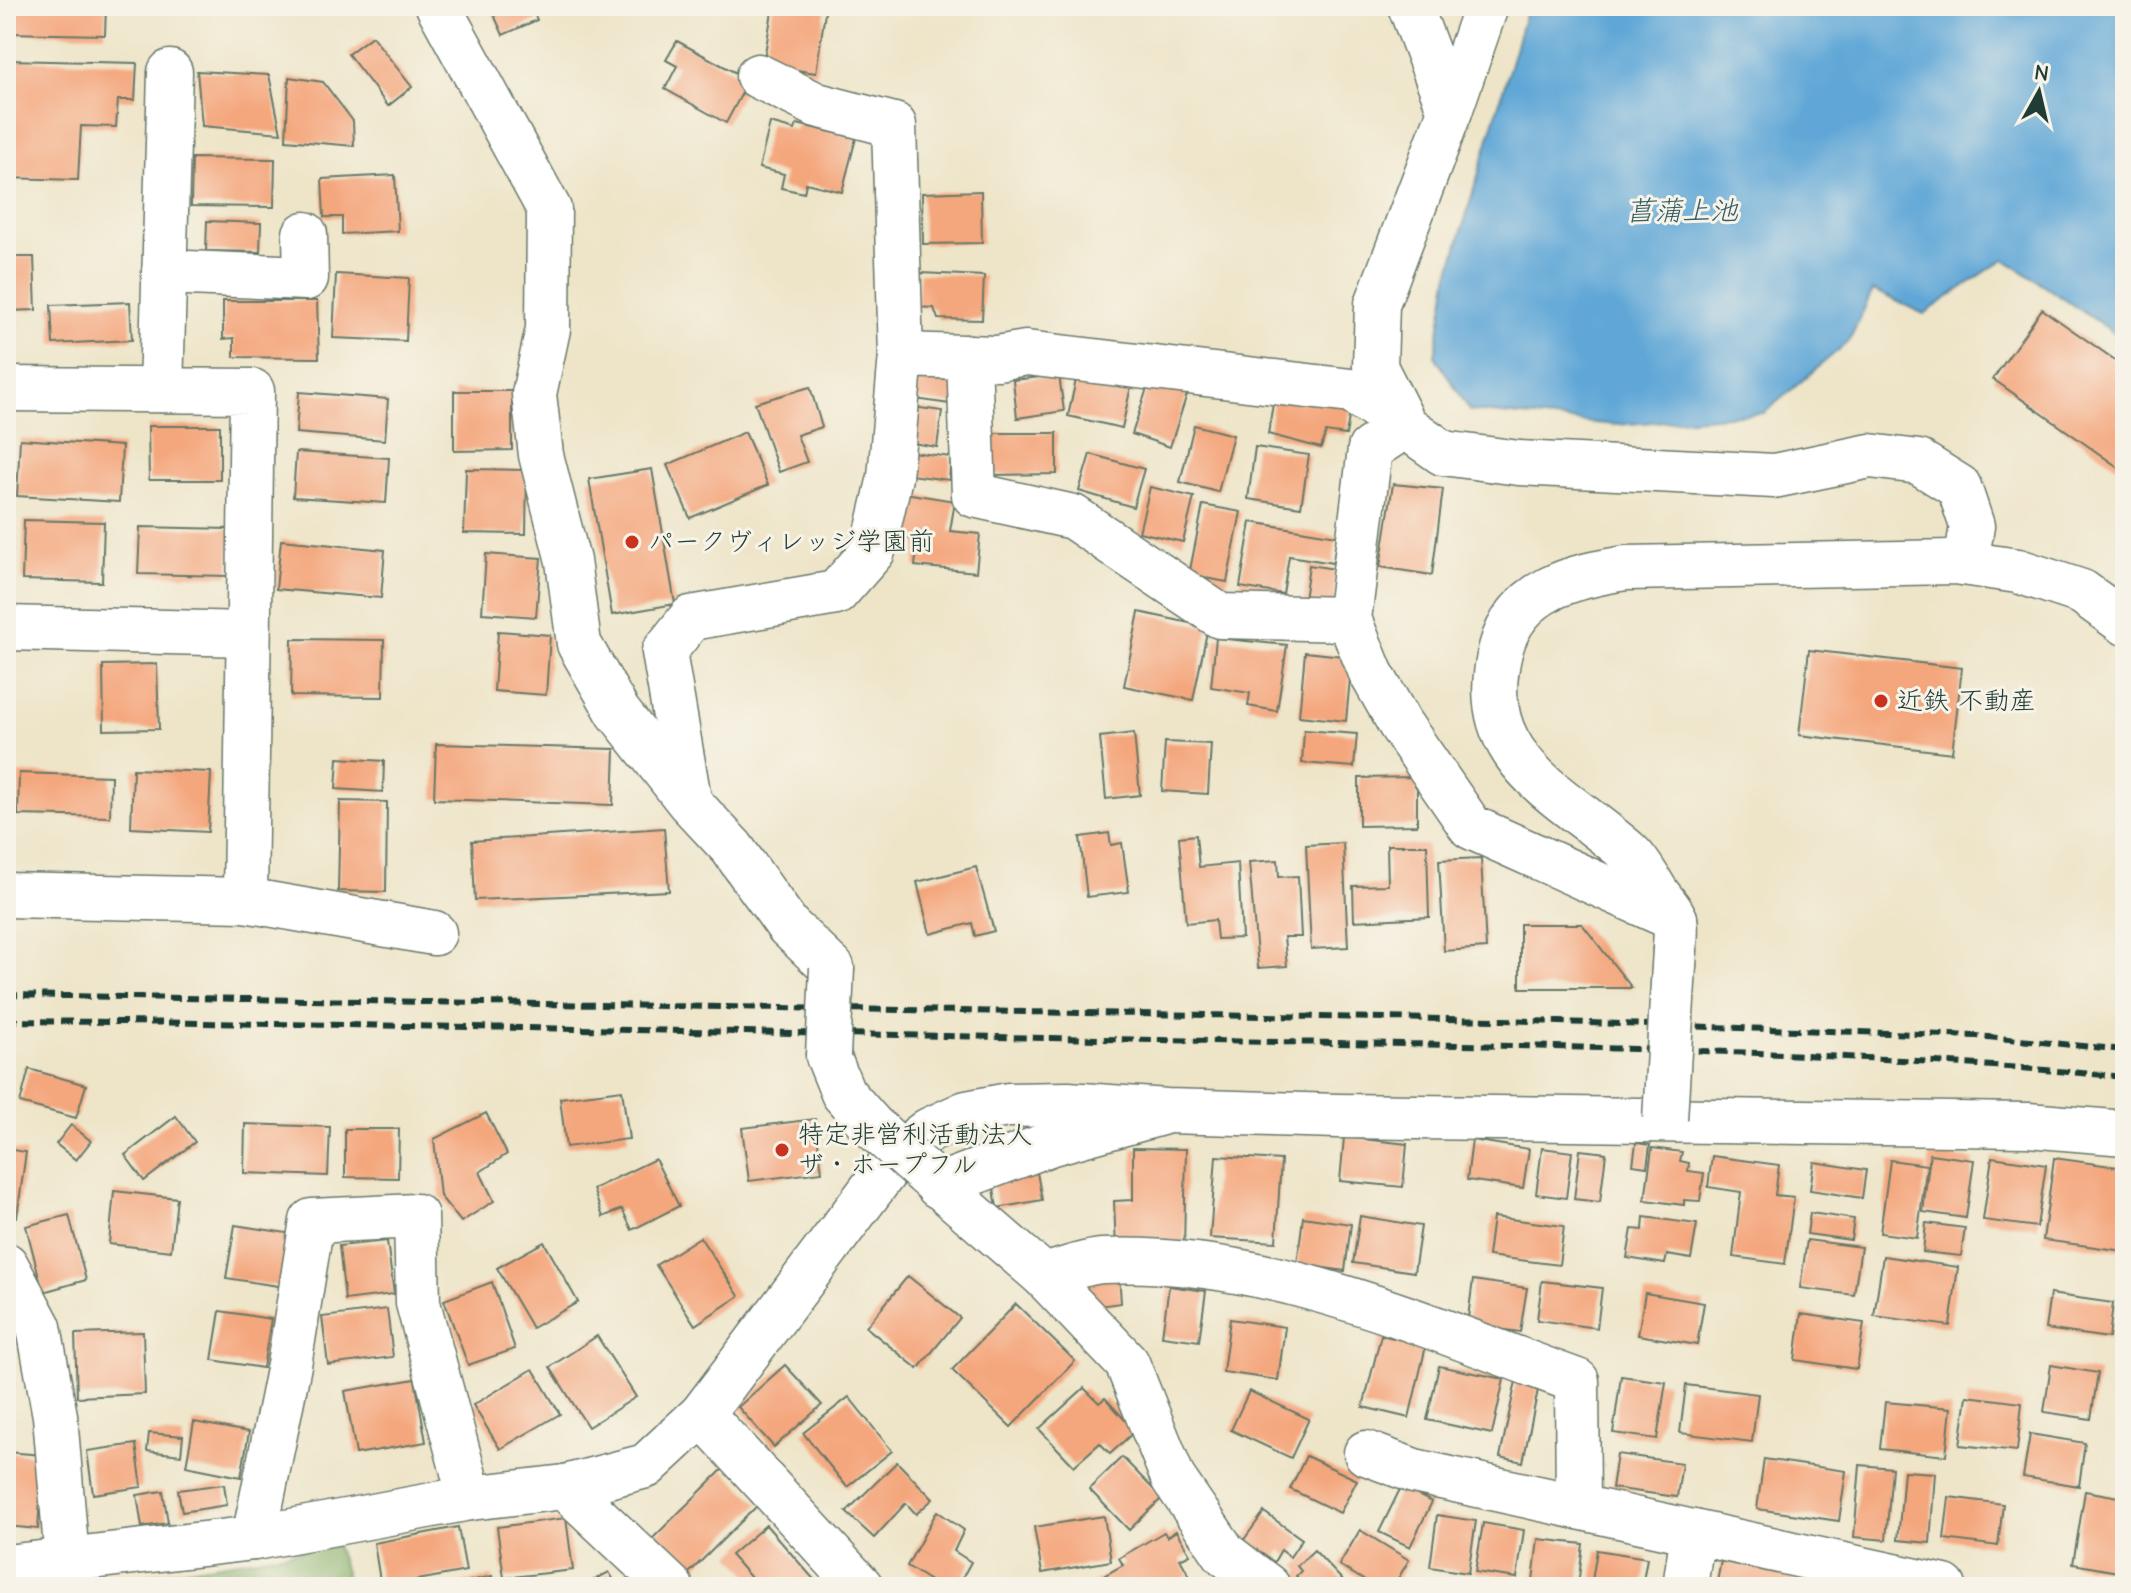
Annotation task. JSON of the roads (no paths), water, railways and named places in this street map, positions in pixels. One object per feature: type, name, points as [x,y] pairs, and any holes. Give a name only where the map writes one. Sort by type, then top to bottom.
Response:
[{"type":"street","points":[[438,6],[549,209],[548,329],[534,394],[541,455],[568,561],[579,644],[618,712],[689,802],[732,848],[788,926],[832,968],[828,1056],[843,1093],[872,1126],[1044,1276],[1127,1363],[1173,1478],[1225,1554],[1268,1587]]},
{"type":"street","points":[[1410,6],[1450,111]]},
{"type":"street","points":[[1405,426],[1375,367],[1377,304],[1486,6]]},
{"type":"street","points":[[161,390],[170,72]]},
{"type":"street","points":[[689,802],[664,652],[691,618],[836,593],[873,551],[890,477],[901,355],[894,125],[817,105],[758,76]]},
{"type":"street","points":[[164,272],[306,278],[305,234]]},
{"type":"street","points":[[901,355],[997,358],[1026,353],[1351,391],[1443,453],[1519,463],[1774,476],[1870,456],[1919,462],[1959,487],[1972,526],[1966,563]]},
{"type":"street","points":[[969,357],[974,495],[1073,517],[1220,616],[1349,619]]},
{"type":"street","points":[[6,389],[252,391],[245,900]]},
{"type":"street","points":[[1405,426],[1370,449],[1349,619],[1371,673],[1400,724],[1471,827],[1675,934]]},
{"type":"street","points":[[1665,1119],[1675,934],[1631,855],[1577,816],[1525,771],[1500,723],[1493,678],[1505,634],[1532,597],[1573,576],[1626,568],[1772,563],[1966,563],[2018,571],[2082,592],[2125,623]]},
{"type":"street","points":[[6,628],[248,634]]},
{"type":"street","points":[[6,895],[245,900],[434,933]]},
{"type":"street","points":[[6,1567],[254,1538],[470,1498],[565,1487],[646,1466],[702,1414],[899,1153],[929,1130],[966,1113],[1008,1105],[1068,1104],[1167,1111],[2028,1125],[2125,1133]]},
{"type":"street","points":[[932,1180],[1167,1111]]},
{"type":"street","points":[[254,1538],[289,1365],[312,1221],[416,1216],[418,1303],[470,1498]]},
{"type":"street","points":[[1044,1276],[1100,1261],[1216,1265],[1333,1293],[1577,1381],[1578,1507]]},
{"type":"street","points":[[6,1265],[39,1327],[55,1416],[67,1560]]},
{"type":"street","points":[[702,1414],[861,1587]]},
{"type":"street","points":[[1366,1453],[1414,1471],[1944,1587]]},
{"type":"street","points":[[565,1487],[671,1587]]},
{"type":"street","points":[[1685,1587],[1693,1532]]},
{"type":"water","name":"菖蒲上池","points":[[2125,6],[2125,340],[2004,259],[1924,314],[1873,290],[1849,341],[1764,413],[1616,425],[1470,411],[1435,356],[1448,278],[1527,8]]},
{"type":"railway","points":[[6,995],[1501,1020],[1977,1036],[2125,1050]]},
{"type":"railway","points":[[6,1021],[1641,1049],[1883,1059],[2125,1077]]},
{"type":"place","name":"パークヴィレッジ学園前","points":[[632,542]]},
{"type":"place","name":"近鉄 不動産","points":[[1881,701]]},
{"type":"place","name":"特定非営利活動法人 ザ・ホープフル","points":[[782,1150]]}]
